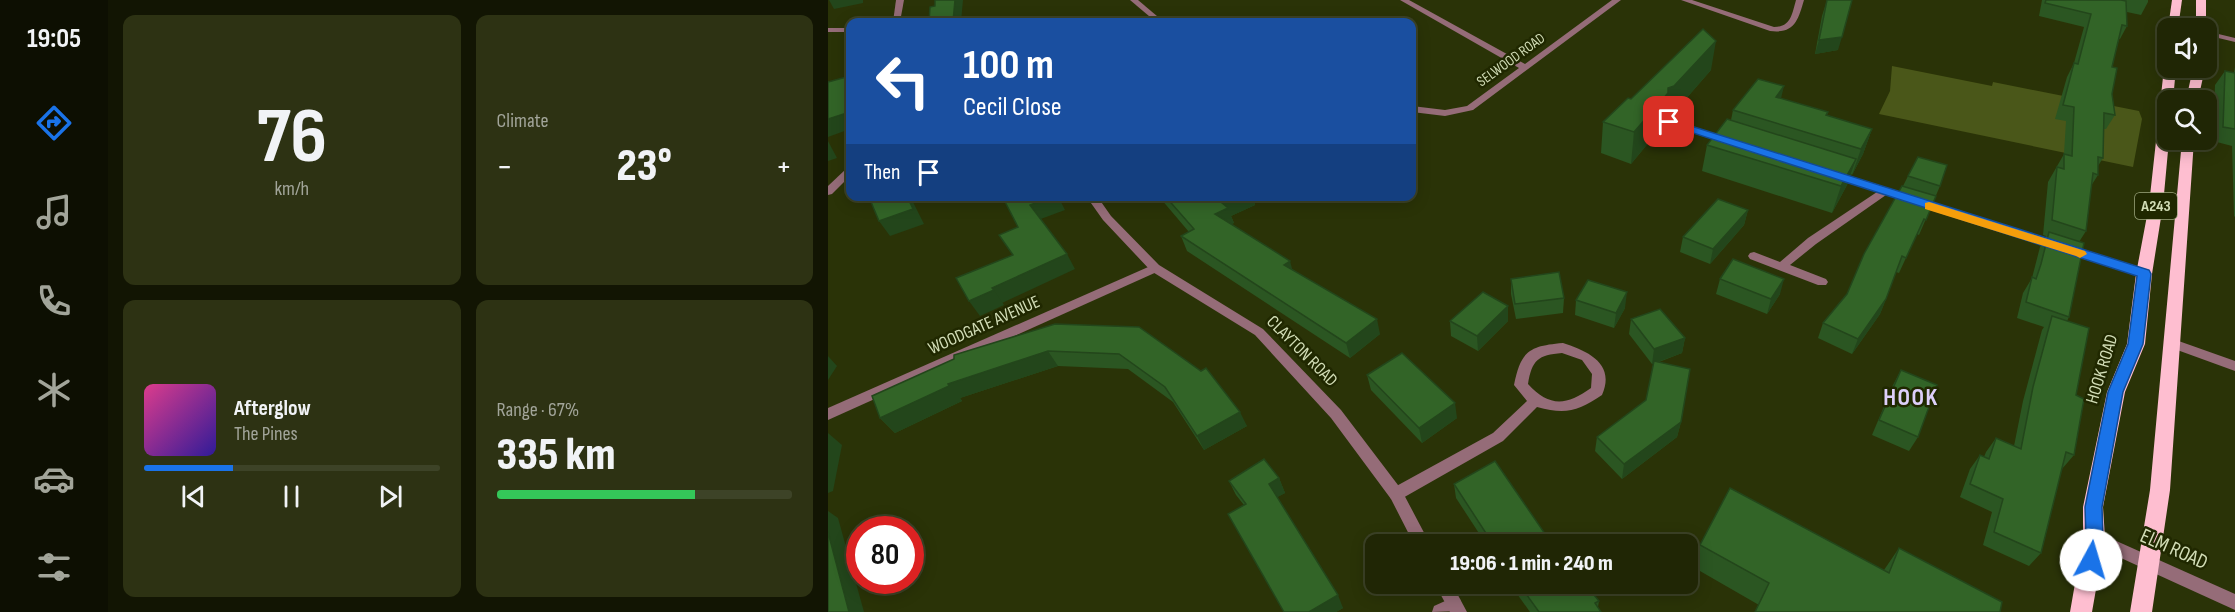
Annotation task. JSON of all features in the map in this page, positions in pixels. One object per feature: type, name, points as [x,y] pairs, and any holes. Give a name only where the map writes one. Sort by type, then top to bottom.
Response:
[{"type":"highway","points":[[2174,18],[2177,0]]},
{"type":"highway","points":[[2201,0],[2201,18]]},
{"type":"highway","name":"HOOK ROAD","points":[[2081,612],[2094,538],[2093,507],[2116,392],[2136,344],[2144,274],[2156,205],[2169,78]]},
{"type":"highway","points":[[2141,612],[2160,490],[2187,150]]},
{"type":"street","points":[[895,18],[900,0]]},
{"type":"street","points":[[1134,0],[1155,18]]},
{"type":"street","points":[[1404,0],[1524,67]]},
{"type":"street","name":"SELWOOD ROAD","points":[[1416,109],[1445,113],[1470,108],[1617,0]]},
{"type":"street","points":[[1685,0],[1782,30],[1788,28],[1793,22],[1800,0]]},
{"type":"street","points":[[828,30],[846,30]]},
{"type":"street","points":[[2217,36],[2235,40]]},
{"type":"street","points":[[1669,122],[1737,144]]},
{"type":"street","points":[[1827,174],[2144,274]]},
{"type":"street","points":[[828,192],[846,175]]},
{"type":"street","points":[[1781,267],[1812,241],[1884,192]]},
{"type":"street","name":"CLAYTON ROAD","points":[[1095,201],[1107,218],[1155,268],[1259,332],[1336,414],[1396,494],[1417,534]]},
{"type":"street","points":[[1754,256],[1822,282]]},
{"type":"street","name":"WOODGATE AVENUE","points":[[828,414],[1155,268]]},
{"type":"street","points":[[2173,344],[2235,366]]},
{"type":"street","points":[[1563,348],[1587,357],[1599,373],[1597,391],[1582,402],[1560,409],[1535,400],[1521,385],[1525,364],[1542,350],[1563,348]]},
{"type":"street","points":[[1396,494],[1498,437],[1535,400]]},
{"type":"street","name":"ELM ROAD","points":[[2094,538],[2235,602]]},
{"type":"street","points":[[1446,594],[1451,610]]},
{"type":"green space","points":[[1892,66],[1992,86],[1993,82],[2139,111],[2142,119],[2133,167],[1879,114],[1890,91]]},
{"type":"building","points":[[935,0],[955,0],[953,18],[929,18],[930,7],[935,6]]},
{"type":"building","points":[[1827,0],[1852,0],[1842,37],[1819,40]]},
{"type":"building","points":[[2046,0],[2126,1],[2127,26],[2122,25],[2112,67],[2117,68],[2112,94],[2115,115],[2104,113],[2103,158],[2098,157],[2098,175],[2093,173],[2086,231],[2052,220],[2057,167],[2064,169],[2064,154],[2072,156],[2074,107],[2063,105],[2074,63],[2078,64],[2091,14],[2045,3]]},
{"type":"building","points":[[1703,29],[1716,41],[1674,86],[1668,88],[1668,93],[1634,132],[1603,122],[1628,98],[1631,99]]},
{"type":"building","points":[[2225,71],[2235,73],[2235,129],[2223,127]]},
{"type":"building","points":[[846,77],[846,113],[828,119],[828,82]]},
{"type":"building","points":[[1758,79],[1784,86],[1776,97],[1828,112],[1826,115],[1872,129],[1861,149],[1733,110]]},
{"type":"building","points":[[1727,119],[1856,159],[1841,186],[1707,145]]},
{"type":"building","points":[[1918,157],[1947,165],[1940,186],[1908,176]]},
{"type":"building","points":[[1902,186],[1936,196],[1906,258],[1902,256],[1886,299],[1858,339],[1823,323],[1847,294],[1864,254]]},
{"type":"building","points":[[1718,199],[1748,210],[1713,249],[1683,237]]},
{"type":"building","points":[[909,201],[913,209],[879,221],[871,202]]},
{"type":"building","points":[[1005,201],[1040,201],[1030,205],[1067,254],[969,301],[956,278],[1013,255],[999,235],[1018,227]]},
{"type":"building","points":[[1169,201],[1226,201],[1222,203],[1228,208],[1215,214],[1290,261],[1284,265],[1377,319],[1346,343],[1181,236],[1194,229]]},
{"type":"building","points":[[2049,232],[2084,243],[2069,317],[2026,302],[2032,277],[2036,279],[2041,264]]},
{"type":"building","points":[[1733,259],[1784,279],[1771,299],[1720,279]]},
{"type":"building","points":[[1559,272],[1564,298],[1515,304],[1511,279]]},
{"type":"building","points":[[1588,280],[1627,292],[1616,313],[1576,300]]},
{"type":"building","points":[[1483,292],[1508,306],[1477,336],[1450,321]]},
{"type":"building","points":[[1660,309],[1685,338],[1654,349],[1631,319]]},
{"type":"building","points":[[2052,316],[2089,328],[2076,395],[2084,399],[2074,455],[2066,452],[2041,553],[1994,532],[2003,499],[1970,484],[1980,455],[1989,459],[1996,438],[2021,449],[2033,387]]},
{"type":"building","points":[[1055,324],[1139,327],[1201,371],[1206,368],[1240,412],[1197,436],[1165,387],[1119,354],[1048,351],[948,384],[949,386],[880,418],[872,396],[954,359],[954,355]]},
{"type":"building","points":[[1402,353],[1455,403],[1419,428],[1367,375]]},
{"type":"building","points":[[1654,361],[1690,369],[1681,422],[1624,464],[1597,437],[1646,400]]},
{"type":"building","points":[[1901,370],[1937,385],[1918,437],[1879,420]]},
{"type":"building","points":[[1264,459],[1279,478],[1269,484],[1338,595],[1309,612],[1284,612],[1228,514],[1246,504],[1229,481]]},
{"type":"building","points":[[1495,461],[1545,534],[1486,534],[1454,484]]},
{"type":"building","points":[[1730,488],[1889,573],[1899,548],[2002,602],[2000,612],[1755,612],[1769,583],[1700,545]]},
{"type":"building","points":[[828,532],[849,612],[828,612]]},
{"type":"building","points":[[1526,594],[1593,594],[1599,601],[1595,603],[1601,612],[1539,612]]},
{"type":"slow traffic","points":[[1929,206],[2080,254]]},
{"type":"district","name":"HOOK","points":[[1911,397]]},
{"type":"route","points":[[1669,122],[2144,274],[2136,344],[2116,392],[2093,507],[2094,538],[2091,560]]}]
